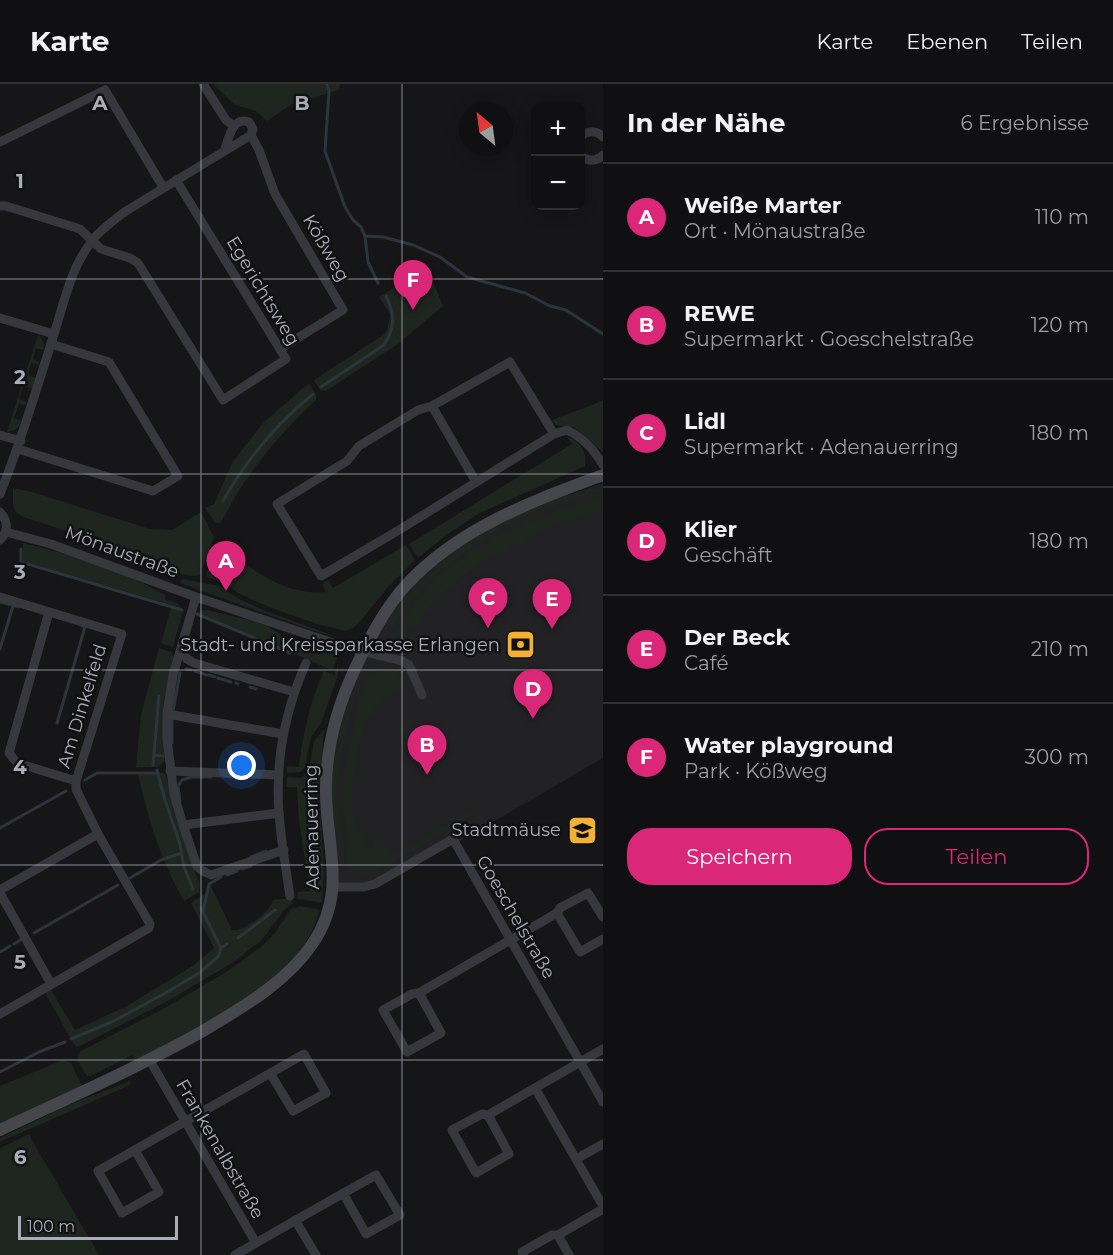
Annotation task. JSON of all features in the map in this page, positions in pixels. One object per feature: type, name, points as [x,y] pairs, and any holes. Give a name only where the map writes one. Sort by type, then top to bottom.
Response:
[{"type":"main road","name":"Adenauerring","points":[[0,1130],[149,1059],[245,1005],[270,988],[301,959],[322,927],[333,887],[334,870],[326,791],[331,739],[343,694],[363,651],[390,606],[407,584],[427,565],[479,528],[526,504],[603,475]]},
{"type":"street","points":[[203,84],[226,120],[234,126]]},
{"type":"street","points":[[0,142],[105,90],[163,188]]},
{"type":"street","points":[[0,494],[19,445],[79,262],[92,240],[117,217],[251,135],[253,129],[246,120],[237,122],[234,126],[225,149]]},
{"type":"street","points":[[585,133],[593,132],[603,137]]},
{"type":"street","name":"Kößweg","points":[[251,135],[275,194],[343,310],[280,349]]},
{"type":"street","points":[[585,159],[595,160],[603,155]]},
{"type":"street","name":"Egerichtsweg","points":[[92,240],[101,249],[130,258],[138,263],[223,400],[286,359],[176,180]]},
{"type":"street","points":[[0,206],[77,229],[92,240]]},
{"type":"street","points":[[0,318],[54,334]]},
{"type":"street","points":[[0,435],[19,445],[153,491],[178,476],[110,362],[51,344]]},
{"type":"street","points":[[554,434],[510,362],[432,406],[418,410],[359,446],[347,461],[277,504],[321,576],[399,531],[554,434],[567,430],[576,434],[597,455],[603,465]]},
{"type":"street","points":[[432,406],[476,482]]},
{"type":"street","points":[[0,512],[7,523],[6,532],[0,540]]},
{"type":"street","name":"Mönaustraße","points":[[6,532],[51,544],[196,597],[363,651],[402,661],[409,665],[422,695]]},
{"type":"street","name":"Am Dinkelfeld","points":[[0,597],[122,634],[76,782],[78,795],[98,834],[150,924],[149,928],[51,984]]},
{"type":"street","points":[[196,597],[173,675],[167,714],[170,771],[183,825],[195,861],[206,874],[217,874],[284,850]]},
{"type":"street","points":[[49,612],[9,753],[17,764],[76,782]]},
{"type":"street","points":[[182,650],[187,659],[194,663],[294,692]]},
{"type":"street","points":[[290,896],[279,813],[279,775],[283,734],[294,692],[306,663]]},
{"type":"street","points":[[167,714],[283,734]]},
{"type":"street","points":[[170,771],[279,775]]},
{"type":"street","points":[[183,825],[279,813]]},
{"type":"street","points":[[0,1014],[51,984],[0,891],[98,834]]},
{"type":"street","name":"Goeschelstraße","points":[[333,887],[363,887],[375,884],[453,839],[603,1102]]},
{"type":"street","points":[[419,993],[441,1033],[407,1052],[383,1010],[412,994],[419,993],[588,893],[603,917]]},
{"type":"street","points":[[557,913],[579,952],[603,939]]},
{"type":"street","points":[[488,1115],[509,1154],[476,1173],[452,1130],[482,1114],[488,1115],[603,1049]]},
{"type":"street","points":[[135,1150],[159,1192],[122,1213],[98,1171],[270,1073],[304,1054],[327,1093],[293,1111],[270,1073]]},
{"type":"street","name":"Frankenalbstraße","points":[[149,1059],[253,1248],[296,1220],[343,1193],[376,1175],[399,1215],[366,1234],[343,1193]]},
{"type":"street","points":[[524,1255],[522,1252],[542,1240],[558,1235],[603,1208],[535,1088]]},
{"type":"street","points":[[576,1159],[603,1144]]},
{"type":"street","points":[[296,1220],[316,1255]]},
{"type":"street","points":[[558,1235],[569,1255]]},
{"type":"street","points":[[235,1255],[253,1248]]},
{"type":"shaded area","points":[[213,84],[340,84],[339,90],[292,104],[267,121],[256,111],[235,105]]},
{"type":"shaded area","points":[[417,273],[433,281],[443,306],[398,344],[326,391],[320,390],[314,380],[387,331],[390,314],[379,297]]},
{"type":"shaded area","points":[[38,335],[44,346],[43,350],[36,348],[33,359],[39,362],[38,365],[31,363],[28,375],[36,378],[33,389],[23,386],[19,399],[27,402],[25,405],[19,404],[14,418],[21,421],[16,429],[7,432]]},
{"type":"shaded area","points":[[309,383],[316,395],[316,400],[264,456],[241,487],[222,521],[215,523],[205,508],[214,504],[233,461],[264,422]]},
{"type":"shaded area","points":[[603,400],[603,452],[574,427],[556,425],[551,421],[591,406]]},
{"type":"shaded area","points":[[567,437],[576,441],[582,448],[585,466],[480,513],[445,536],[418,558],[409,544],[572,444]]},
{"type":"shaded area","points":[[603,483],[603,758],[460,841],[369,882],[356,884],[330,882],[327,775],[359,655],[424,571],[494,523]]},
{"type":"shaded area","points":[[13,488],[150,529],[172,530],[201,512],[214,537],[200,575],[191,576],[149,563],[97,541],[97,537],[84,533],[82,536],[26,518],[17,513],[13,506]]},
{"type":"shaded area","points":[[595,488],[603,490],[536,513],[498,530],[478,543],[439,572],[423,587],[393,625],[388,625],[417,586],[433,570],[470,541],[534,508]]},
{"type":"shaded area","points":[[603,496],[603,510],[516,543],[476,567],[436,601],[414,629],[411,627],[406,633],[409,635],[401,644],[396,641],[396,633],[402,622],[427,589],[471,552],[522,525]]},
{"type":"shaded area","points":[[219,540],[230,555],[232,554],[264,576],[300,591],[326,592],[322,584],[328,580],[333,588],[406,545],[415,560],[387,588],[360,622],[345,631],[269,607],[238,593],[226,584],[227,582],[219,578],[217,580],[208,578],[206,574]]},
{"type":"shaded area","points":[[23,543],[69,555],[133,578],[166,595],[165,600],[177,603],[182,608],[23,561]]},
{"type":"shaded area","points":[[183,579],[219,586],[237,598],[263,610],[340,638],[317,632],[180,583]]},
{"type":"shaded area","points":[[171,608],[183,611],[173,647],[161,643]]},
{"type":"shaded area","points":[[202,610],[253,621],[285,637],[338,656],[332,670],[197,613]]},
{"type":"shaded area","points":[[159,648],[171,652],[174,658],[163,737],[165,761],[158,767],[136,767],[141,715]]},
{"type":"shaded area","points":[[338,666],[338,675],[321,723],[311,737],[305,767],[300,772],[287,773],[287,766],[299,767],[308,718],[324,671],[334,675]]},
{"type":"shaded area","points":[[384,670],[399,675],[406,689],[374,706],[378,713],[365,721],[362,732],[355,770],[352,808],[355,823],[369,848],[374,846],[371,840],[380,835],[392,855],[472,810],[475,815],[377,872],[357,875],[347,869],[345,859],[347,840],[342,796],[343,778],[359,699],[370,675]]},
{"type":"shaded area","points":[[353,692],[355,693],[341,757],[338,783],[337,802],[342,839],[339,851],[331,788],[340,735]]},
{"type":"shaded area","points":[[323,730],[319,792],[324,874],[322,903],[296,898],[298,892],[310,891],[299,821],[297,787],[286,787],[287,777],[300,778],[308,773],[314,742]]},
{"type":"shaded area","points":[[96,772],[165,773],[186,847],[200,885],[199,892],[184,901],[176,886],[156,839],[138,774],[97,774]]},
{"type":"shaded area","points":[[210,884],[232,930],[243,928],[256,920],[267,910],[273,900],[290,898],[293,903],[285,909],[262,940],[232,963],[164,1003],[80,1046],[75,1046],[45,993],[51,990],[75,1030],[127,1006],[194,965],[214,948],[191,903],[207,892]]},
{"type":"shaded area","points":[[300,906],[320,910],[317,920],[302,947],[270,981],[226,1012],[136,1061],[132,1055],[87,1076],[78,1062],[78,1054],[81,1051],[163,1009],[226,972],[261,947],[275,933],[291,909]]},
{"type":"shaded area","points":[[63,1060],[71,1063],[82,1086],[0,1124],[0,1086]]},
{"type":"shaded area","points":[[130,1081],[130,1085],[0,1142],[0,1138],[66,1106]]},
{"type":"shaded area","points":[[29,1134],[99,1255],[0,1255],[0,1148]]},
{"type":"waterway","points":[[327,84],[329,91],[325,151],[345,207],[353,220],[361,227],[365,236],[368,262],[378,283]]},
{"type":"waterway","points":[[365,236],[383,237],[413,245],[440,257],[467,277],[525,293],[550,306],[566,310],[603,334]]},
{"type":"waterway","points":[[321,387],[384,345],[392,327],[391,309],[386,296]]},
{"type":"waterway","points":[[223,501],[263,443],[313,394]]},
{"type":"waterway","points":[[21,549],[21,562],[182,610]]},
{"type":"waterway","points":[[0,602],[19,607]]},
{"type":"waterway","points":[[0,649],[13,606]]},
{"type":"waterway","points":[[197,614],[290,653]]},
{"type":"waterway","points":[[57,723],[85,627],[82,626]]},
{"type":"waterway","points":[[186,669],[191,670]]},
{"type":"waterway","points":[[195,671],[207,675]]},
{"type":"waterway","points":[[173,711],[180,673]]},
{"type":"waterway","points":[[209,675],[215,677]]},
{"type":"waterway","points":[[218,678],[231,682]]},
{"type":"waterway","points":[[250,687],[256,689]]},
{"type":"waterway","points":[[153,765],[159,696]]},
{"type":"waterway","points":[[172,719],[172,743]]},
{"type":"waterway","points":[[154,755],[163,756]]},
{"type":"waterway","points":[[234,769],[247,769]]},
{"type":"waterway","points":[[157,770],[180,844],[184,867],[193,889]]},
{"type":"waterway","points":[[85,780],[97,773],[158,773]]},
{"type":"waterway","points":[[180,801],[178,786],[182,780],[191,777],[211,777]]},
{"type":"waterway","points":[[0,828],[66,791]]},
{"type":"waterway","points":[[251,857],[266,851]]},
{"type":"waterway","points":[[130,878],[161,860],[182,853]]},
{"type":"waterway","points":[[242,869],[251,866]]},
{"type":"waterway","points":[[227,875],[237,871]]},
{"type":"waterway","points":[[203,911],[209,884],[221,877]]},
{"type":"waterway","points":[[34,933],[118,885]]},
{"type":"waterway","points":[[71,1039],[114,1021],[169,991],[199,973],[218,957],[221,948],[201,908]]},
{"type":"waterway","points":[[238,938],[275,910]]},
{"type":"waterway","points":[[14,944],[22,939]]},
{"type":"waterway","points":[[221,948],[227,944]]},
{"type":"waterway","points":[[0,952],[10,946]]},
{"type":"waterway","points":[[0,1072],[39,1052],[65,1042]]},
{"type":"place","name":"Water playground","points":[[413,310]]},
{"type":"place","name":"Weiße Marter","points":[[226,591]]},
{"type":"place","name":"Lidl","points":[[488,628]]},
{"type":"place","name":"Der Beck","points":[[552,629]]},
{"type":"place","name":"Stadt- und Kreissparkasse Erlangen","points":[[521,645]]},
{"type":"place","name":"Klier","points":[[533,719]]},
{"type":"place","name":"REWE","points":[[427,775]]},
{"type":"place","name":"Stadtmäuse","points":[[582,830]]}]
